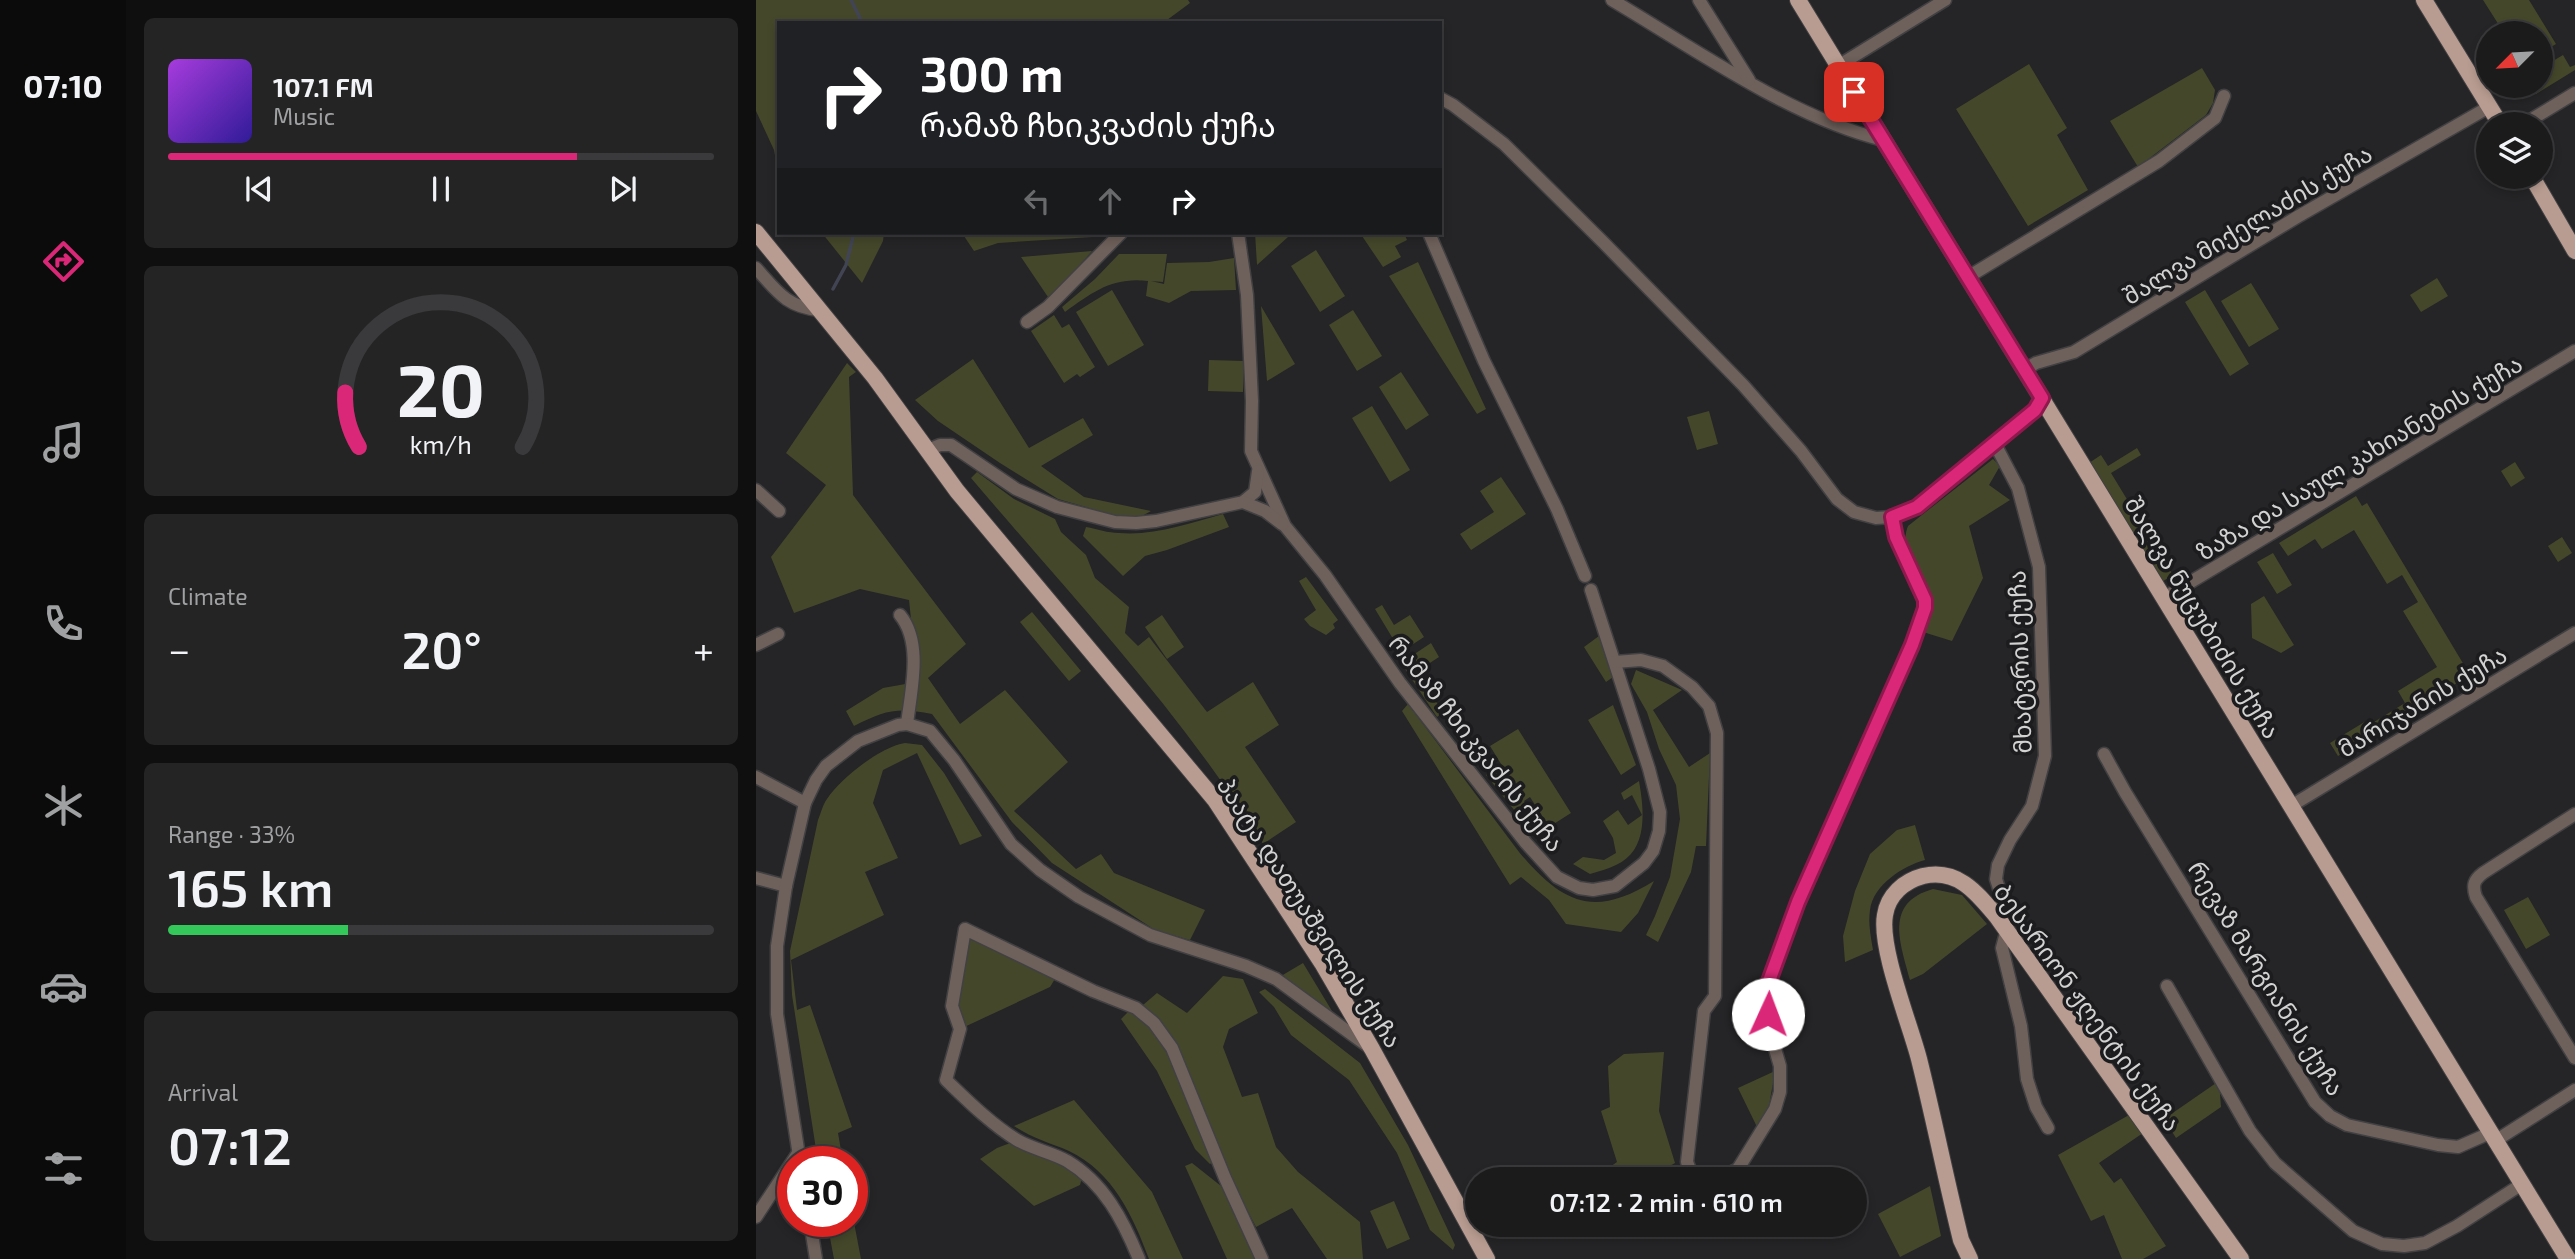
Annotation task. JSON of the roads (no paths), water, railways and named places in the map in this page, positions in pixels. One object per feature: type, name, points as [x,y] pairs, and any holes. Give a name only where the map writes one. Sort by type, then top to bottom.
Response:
[{"type":"main road","name":"შალვა ნუცუბიძის ქუჩა","points":[[1798,0],[2568,1259]]},
{"type":"main road","points":[[2424,0],[2492,112]]},
{"type":"main road","points":[[2539,189],[2575,251]]},
{"type":"main road","name":"პაატა დათუაშვილის ქუჩა","points":[[756,232],[875,378],[957,491],[1215,800],[1322,963],[1373,1049],[1487,1259]]},
{"type":"main road","name":"ბესარიონ ჟღენტის ქუჩა","points":[[1970,1259],[1961,1240],[1919,1058],[1886,948],[1884,927],[1888,902],[1895,892],[1914,879],[1938,874],[1950,876],[1970,886],[2002,923],[2241,1259]]},
{"type":"street","points":[[1612,0],[1819,119],[1883,139]]},
{"type":"street","points":[[1699,0],[1750,81]]},
{"type":"street","points":[[1838,66],[1945,0]]},
{"type":"street","points":[[2544,112],[2575,93]]},
{"type":"street","points":[[1968,277],[2159,161],[2215,118],[2224,96]]},
{"type":"street","points":[[1442,100],[1453,105],[1504,144],[1603,242],[1743,385],[1801,451],[1837,499],[1854,512],[1876,518],[1892,517],[1917,507],[2035,410],[2042,398]]},
{"type":"street","name":"შალვა მიქელაძის ქუჩა","points":[[2024,370],[2036,363],[2074,352],[2297,217],[2489,107]]},
{"type":"street","points":[[1027,322],[1048,307],[1119,235]]},
{"type":"street","name":"რამაზ ჩხიკვაძის ქუჩა","points":[[1238,235],[1247,295],[1252,401],[1251,451],[1285,526],[1331,585],[1400,683],[1526,843],[1558,877],[1579,888],[1593,890],[1615,886],[1636,872],[1653,851],[1659,831],[1659,807],[1591,590]]},
{"type":"street","points":[[1430,235],[1484,361],[1557,509],[1585,576]]},
{"type":"street","points":[[756,268],[788,302],[796,307],[819,310]]},
{"type":"street","name":"ზაზა და საულ კახიანების ქუჩა","points":[[2164,598],[2575,351]]},
{"type":"street","name":"მხატვრის ქუჩა","points":[[1995,444],[2018,488],[2039,567],[2045,756],[2032,806],[2003,852],[1996,879],[2002,898],[2002,948],[2021,1026],[2027,1079],[2036,1107],[2048,1128]]},
{"type":"street","points":[[928,450],[940,445],[951,445],[1016,489],[1057,507],[1115,522],[1156,521],[1243,502],[1255,492],[1258,471]]},
{"type":"street","points":[[756,490],[779,511]]},
{"type":"street","name":"რამაზ ჩხიკვაძის ქუჩა","points":[[1243,502],[1265,511],[1285,526]]},
{"type":"street","points":[[1739,1167],[1775,1109],[1780,1092],[1780,1066],[1771,1035],[1765,992],[1798,902],[1925,608],[1917,578],[1896,537],[1892,517]]},
{"type":"street","points":[[900,615],[908,624],[914,638],[907,724]]},
{"type":"street","name":"მარიჯანის ქუჩა","points":[[2291,806],[2575,633]]},
{"type":"street","points":[[756,645],[778,634]]},
{"type":"street","points":[[1615,662],[1641,660],[1663,666],[1692,687],[1709,706],[1717,733],[1715,996],[1704,1011],[1698,1049],[1687,1162],[1689,1167]]},
{"type":"street","points":[[797,1146],[777,1014],[777,946],[786,886],[805,803],[816,780],[839,754],[858,741],[887,728],[907,724],[930,731],[954,760],[1011,844],[1040,870],[1079,897],[1150,935],[1246,966],[1276,979],[1373,1049]]},
{"type":"street","name":"რევაზ მარგიანის ქუჩა","points":[[2104,754],[2315,1102],[2330,1116],[2347,1125],[2458,1147],[2492,1137],[2575,1090]]},
{"type":"street","points":[[756,777],[805,803]]},
{"type":"street","points":[[2575,814],[2476,878],[2473,888],[2575,1058]]},
{"type":"street","points":[[756,878],[786,886]]},
{"type":"street","points":[[1139,1259],[1116,1211],[1100,1187],[1066,1161],[1018,1140],[981,1112],[946,1080],[960,1029],[952,1006],[965,929],[1093,991],[1136,1008],[1154,1023],[1172,1048],[1225,1178],[1262,1259]]},
{"type":"street","points":[[2167,986],[2250,1130],[2275,1163],[2353,1231],[2382,1244],[2404,1246],[2425,1243],[2458,1226],[2522,1184]]},
{"type":"street","points":[[756,1217],[777,1188]]},
{"type":"street","points":[[812,1237],[816,1259]]},
{"type":"waterway","points":[[851,0],[860,18],[859,21]]},
{"type":"waterway","points":[[833,289],[846,265],[854,235]]}]
